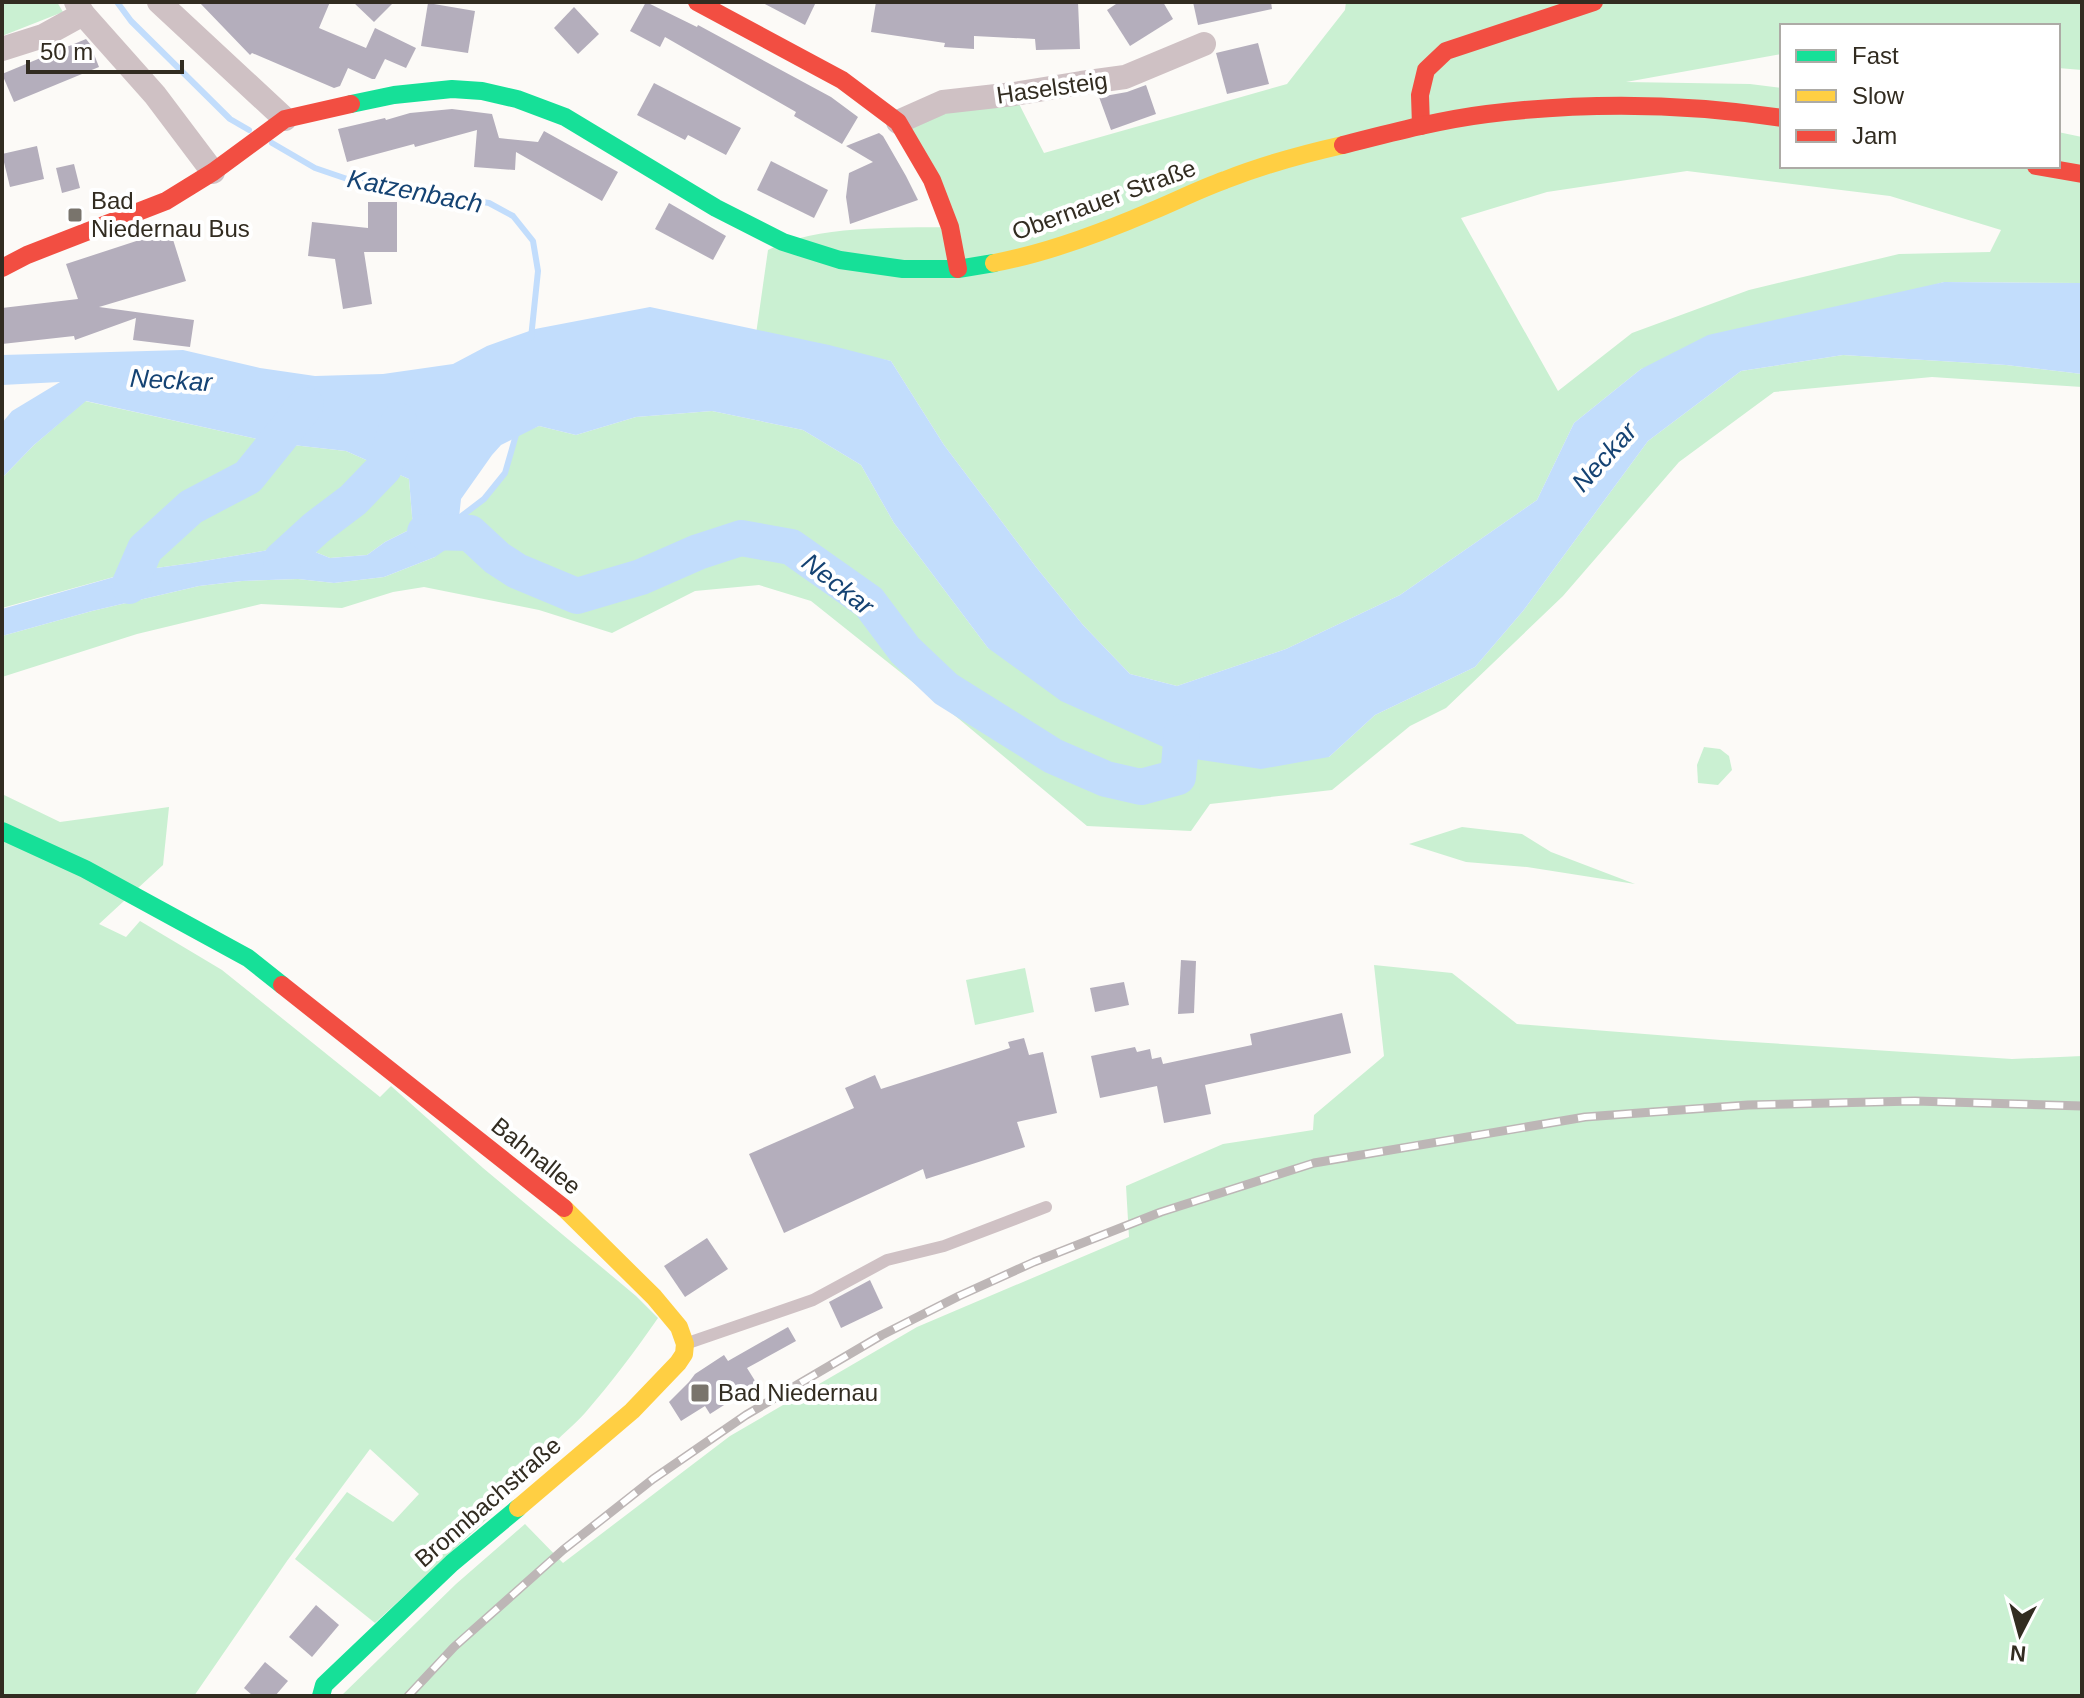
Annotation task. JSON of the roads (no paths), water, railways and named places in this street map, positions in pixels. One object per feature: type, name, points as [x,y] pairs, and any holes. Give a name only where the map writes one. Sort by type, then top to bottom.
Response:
[{"type":"street","points":[[2,268],[27,255],[166,201],[277,124],[159,2]]},
{"type":"street","points":[[697,2],[842,80],[898,122],[932,180],[950,227],[958,269]]},
{"type":"street","points":[[1421,126],[1420,95],[1426,70],[1446,51],[1594,2]]},
{"type":"street","points":[[2,49],[43,36],[79,8],[220,166]]},
{"type":"street","name":"Haselsteig","points":[[898,122],[943,102],[1125,77],[1204,44]]},
{"type":"street","name":"Obernauer Straße","points":[[277,124],[394,95],[452,89],[482,91],[517,99],[565,117],[716,208],[783,242],[840,260],[903,269],[958,269],[1029,255],[1081,239],[1224,180],[1303,154],[1486,114],[1574,106],[1679,108],[1780,118]]},
{"type":"street","points":[[2048,168],[2082,174]]},
{"type":"street","name":"Bahnallee","points":[[2,831],[85,869],[248,958],[560,1204],[654,1297],[679,1327],[685,1344]]},
{"type":"street","name":"Bronnbachstraße","points":[[321,1696],[324,1685],[452,1563],[632,1411],[678,1363],[684,1354],[685,1344]]},
{"type":"lane","points":[[685,1344],[813,1300],[887,1260],[959,1241],[1046,1207]]},
{"type":"water","points":[[1944,282],[2082,283],[2082,374],[2006,365],[1843,355],[1741,371],[1648,441],[1523,611],[1475,667],[1375,715],[1329,757],[1261,769],[1188,758],[1061,701],[988,648],[894,523],[861,465],[803,430],[712,411],[636,417],[576,435],[539,426],[501,445],[461,499],[459,518],[470,533],[435,557],[384,577],[334,583],[298,579],[199,586],[2,636],[2,609],[135,571],[298,545],[330,558],[367,555],[413,528],[409,479],[346,451],[275,443],[86,401],[34,445],[2,478],[2,423],[12,411],[60,382],[2,385],[2,355],[183,350],[260,368],[315,376],[383,374],[453,364],[487,346],[535,329],[650,307],[891,361],[944,445],[1083,625],[1130,674],[1177,686],[1286,649],[1400,595],[1537,500],[1574,423],[1641,369],[1708,335]]},
{"type":"waterway","name":"Katzenbach","points":[[117,2],[131,21],[230,119],[249,130]]},
{"type":"waterway","name":"Katzenbach","points":[[272,143],[315,168],[356,182],[489,203],[513,216],[533,241],[538,271],[531,338]]},
{"type":"waterway","name":"Neckar","points":[[129,586],[145,549],[191,507],[248,477],[306,405]]},
{"type":"waterway","name":"Neckar","points":[[281,560],[353,500],[384,468],[399,421]]},
{"type":"waterway","points":[[452,518],[459,518],[484,499],[505,473],[516,435],[513,433]]},
{"type":"waterway","name":"Neckar","points":[[425,532],[470,533],[497,558],[517,571],[577,596],[641,577],[698,552],[741,538],[791,547],[869,602],[905,650],[946,689],[1053,756],[1106,779],[1141,787],[1178,777],[1182,732]]},
{"type":"railway","points":[[408,1696],[454,1647],[563,1550],[653,1479],[746,1415],[882,1335],[959,1296],[1034,1262],[1161,1212],[1314,1163],[1585,1117],[1748,1105],[1915,1101],[2082,1106]]},
{"type":"place","name":"Bad Niedernau Bus","points":[[75,215]]},
{"type":"place","name":"Bad Niedernau","points":[[700,1393]]}]
